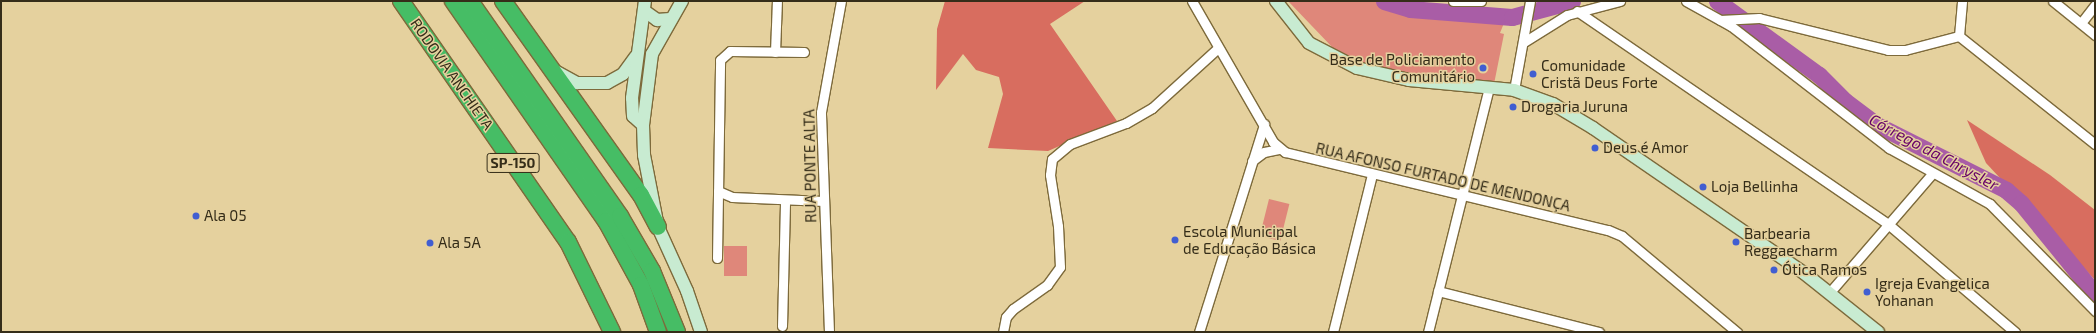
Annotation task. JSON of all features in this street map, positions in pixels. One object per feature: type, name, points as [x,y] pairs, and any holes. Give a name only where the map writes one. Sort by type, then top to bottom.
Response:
[{"type":"highway","name":"RODOVIA ANCHIETA","points":[[401,1],[568,242],[612,332]]},
{"type":"highway","name":"SP-150","points":[[453,1],[606,221],[641,285],[658,332]]},
{"type":"highway","points":[[470,1],[620,216],[652,271],[677,332]]},
{"type":"highway","points":[[503,1],[641,195],[658,227]]},
{"type":"main road","points":[[682,1],[670,18],[652,54],[643,125],[647,178],[658,227],[687,291],[701,332]]},
{"type":"main road","points":[[1280,4],[1309,43],[1357,68],[1408,80],[1514,90],[1553,104],[1593,128],[1830,292],[1878,332]]},
{"type":"main road","points":[[645,7],[657,20],[670,18]]},
{"type":"main road","points":[[643,125],[633,116],[632,108],[636,55],[645,7]]},
{"type":"main road","points":[[553,70],[577,83],[607,83],[623,74],[636,55]]},
{"type":"street","points":[[775,52],[777,1]]},
{"type":"street","name":"RUA PONTE ALTA","points":[[829,332],[821,138],[823,89],[841,1]]},
{"type":"street","points":[[1192,1],[1218,48],[1280,149],[1264,152],[1252,161]]},
{"type":"street","points":[[1453,1],[1481,1]]},
{"type":"street","points":[[1524,42],[1561,18],[1576,12],[1620,1]]},
{"type":"street","points":[[1686,1],[1720,20],[1864,130],[1932,174],[1976,195],[2003,214],[2095,311]]},
{"type":"street","points":[[1959,36],[1962,1]]},
{"type":"street","points":[[2053,1],[2095,35]]},
{"type":"street","points":[[1514,90],[1528,22],[1529,2]]},
{"type":"street","points":[[2081,23],[2095,4]]},
{"type":"street","points":[[1576,12],[1738,120],[1888,224],[2015,332]]},
{"type":"street","points":[[1720,20],[1732,18],[1760,18],[1888,50],[1905,50],[1959,36]]},
{"type":"street","points":[[1959,36],[2095,144]]},
{"type":"street","points":[[1002,332],[1006,317],[1012,309],[1047,285],[1060,267],[1058,226],[1050,175],[1052,159],[1070,144],[1126,123],[1152,108],[1218,48]]},
{"type":"street","points":[[717,258],[720,60],[730,51],[804,52]]},
{"type":"street","points":[[1428,332],[1489,87]]},
{"type":"street","points":[[1199,332],[1264,124]]},
{"type":"street","name":"RUA AFONSO FURTADO DE MENDONÇA","points":[[1280,149],[1304,158],[1462,195],[1622,236],[1737,332]]},
{"type":"street","points":[[1333,332],[1372,174]]},
{"type":"street","points":[[1830,292],[1932,174]]},
{"type":"street","points":[[718,191],[732,197],[824,201]]},
{"type":"street","points":[[782,326],[785,200]]},
{"type":"street","points":[[1438,292],[1599,332]]},
{"type":"shaded area","points":[[945,1],[1085,1],[1050,24],[1117,121],[1048,151],[988,148],[1003,94],[999,77],[976,70],[963,54],[936,90],[937,29]]},
{"type":"shaded area","points":[[1288,1],[1379,1],[1433,15],[1504,23],[1500,33],[1504,34],[1494,84],[1392,73],[1370,67],[1333,48]]},
{"type":"shaded area","points":[[1967,120],[2050,175],[2095,210],[2095,280],[1986,163]]},
{"type":"shaded area","points":[[1269,199],[1289,204],[1280,241],[1260,236]]},
{"type":"shaded area","points":[[724,246],[747,246],[747,276],[724,276]]},
{"type":"waterway","name":"Córrego da Chrysler","points":[[1384,1],[1410,9],[1512,17],[1572,1]]},
{"type":"waterway","name":"Córrego da Chrysler","points":[[1717,1],[1819,75],[1845,101],[1877,125],[2006,190],[2021,203],[2095,294]]},
{"type":"place","name":"Base de Policiamento Comunitário","points":[[1483,68]]},
{"type":"place","name":"Comunidade Cristã Deus Forte","points":[[1533,74]]},
{"type":"place","name":"Drogaria Juruna","points":[[1513,107]]},
{"type":"place","name":"Deus é Amor","points":[[1595,148]]},
{"type":"place","name":"Loja Bellinha","points":[[1703,187]]},
{"type":"place","name":"Ala 05","points":[[196,216]]},
{"type":"place","name":"Escola Municipal de Educação Básica","points":[[1175,240]]},
{"type":"place","name":"Barbearia Reggaecharm","points":[[1736,242]]},
{"type":"place","name":"Ala 5A","points":[[430,243]]},
{"type":"place","name":"Ótica Ramos","points":[[1774,270]]},
{"type":"place","name":"Igreja Evangelica Yohanan","points":[[1867,292]]}]
